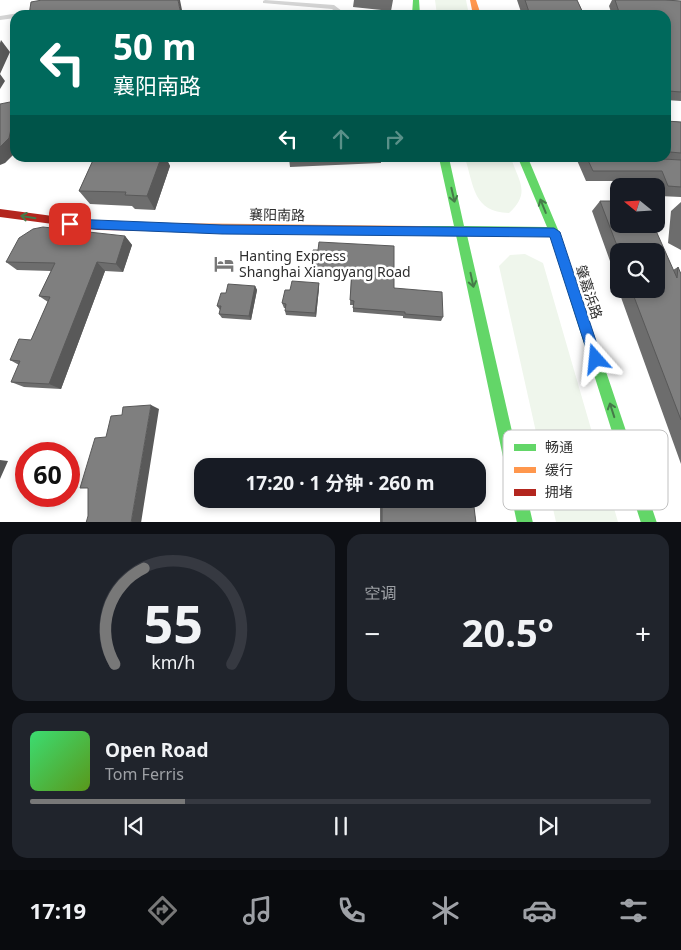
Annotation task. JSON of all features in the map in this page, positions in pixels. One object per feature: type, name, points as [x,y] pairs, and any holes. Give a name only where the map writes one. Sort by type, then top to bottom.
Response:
[{"type":"main road","points":[[445,162],[505,430]]},
{"type":"main road","name":"肇嘉浜路","points":[[525,162],[554,232],[619,430]]},
{"type":"main road","name":"襄阳南路","points":[[0,213],[98,226],[554,232]]},
{"type":"main road","name":"肇嘉浜路","points":[[645,510],[649,522]]},
{"type":"lane","points":[[266,2],[334,7],[338,10]]},
{"type":"shaded area","points":[[435,0],[466,0],[468,10],[436,10]]},
{"type":"shaded area","points":[[466,162],[513,162],[520,181],[520,199],[509,213],[497,211],[488,208],[482,203],[473,187]]},
{"type":"shaded area","points":[[525,254],[543,263],[591,430],[536,430],[499,266],[510,255]]},
{"type":"shaded area","points":[[553,510],[615,510],[618,522],[556,522]]},
{"type":"building","points":[[42,0],[178,0],[180,10],[30,10],[31,2]]},
{"type":"building","points":[[525,0],[577,0],[582,10],[528,10]]},
{"type":"building","points":[[615,0],[681,1],[681,92],[671,91],[671,10],[618,10]]},
{"type":"building","points":[[10,102],[9,138],[0,147],[0,104]]},
{"type":"building","points":[[671,121],[681,122],[681,153],[671,152]]},
{"type":"building","points":[[671,159],[681,160],[681,187],[668,186],[662,171],[593,171],[589,162],[671,162]]},
{"type":"building","points":[[92,162],[160,162],[147,196],[125,195],[126,192],[79,191]]},
{"type":"building","points":[[600,201],[610,201],[610,227]]},
{"type":"building","points":[[43,227],[125,236],[116,264],[97,262],[49,384],[11,382],[20,361],[10,360],[19,339],[31,340],[50,297],[39,296],[55,263],[6,262],[19,238],[33,229]]},
{"type":"building","points":[[612,233],[657,233],[661,243],[616,243]]},
{"type":"building","points":[[319,242],[394,246],[394,288],[442,292],[443,317],[353,308],[354,301],[350,300],[352,271],[310,268],[313,250],[318,250]]},
{"type":"building","points":[[665,251],[677,278],[678,267],[681,274],[681,420],[634,298],[665,298]]},
{"type":"building","points":[[292,281],[319,283],[315,313],[285,311],[286,304],[282,303],[285,290],[290,290]]},
{"type":"building","points":[[228,284],[255,286],[249,316],[219,314],[221,306],[217,306],[221,293],[226,293]]},
{"type":"building","points":[[151,405],[131,522],[86,522],[88,488],[80,488],[95,438],[106,437],[111,416],[122,415],[123,407]]},
{"type":"building","points":[[382,508],[474,508],[476,522],[382,522]]},
{"type":"traffic: fast","points":[[416,0],[416,10]]},
{"type":"traffic: fast","points":[[445,162],[504,430]]},
{"type":"traffic: fast","points":[[525,162],[554,232],[619,430]]},
{"type":"traffic: fast","points":[[419,230],[554,232]]},
{"type":"traffic: fast","points":[[522,510],[525,522]]},
{"type":"traffic: fast","points":[[645,510],[649,522]]},
{"type":"traffic: slow","points":[[473,0],[476,10]]},
{"type":"traffic: slow","points":[[165,227],[419,230]]},
{"type":"traffic: jam","points":[[0,213],[98,226],[165,227]]},
{"type":"place","name":"Hanting Express Shanghai Xiangyang Road","points":[[224,264]]},
{"type":"route","points":[[70,224],[222,229],[554,232],[596,359]]}]
